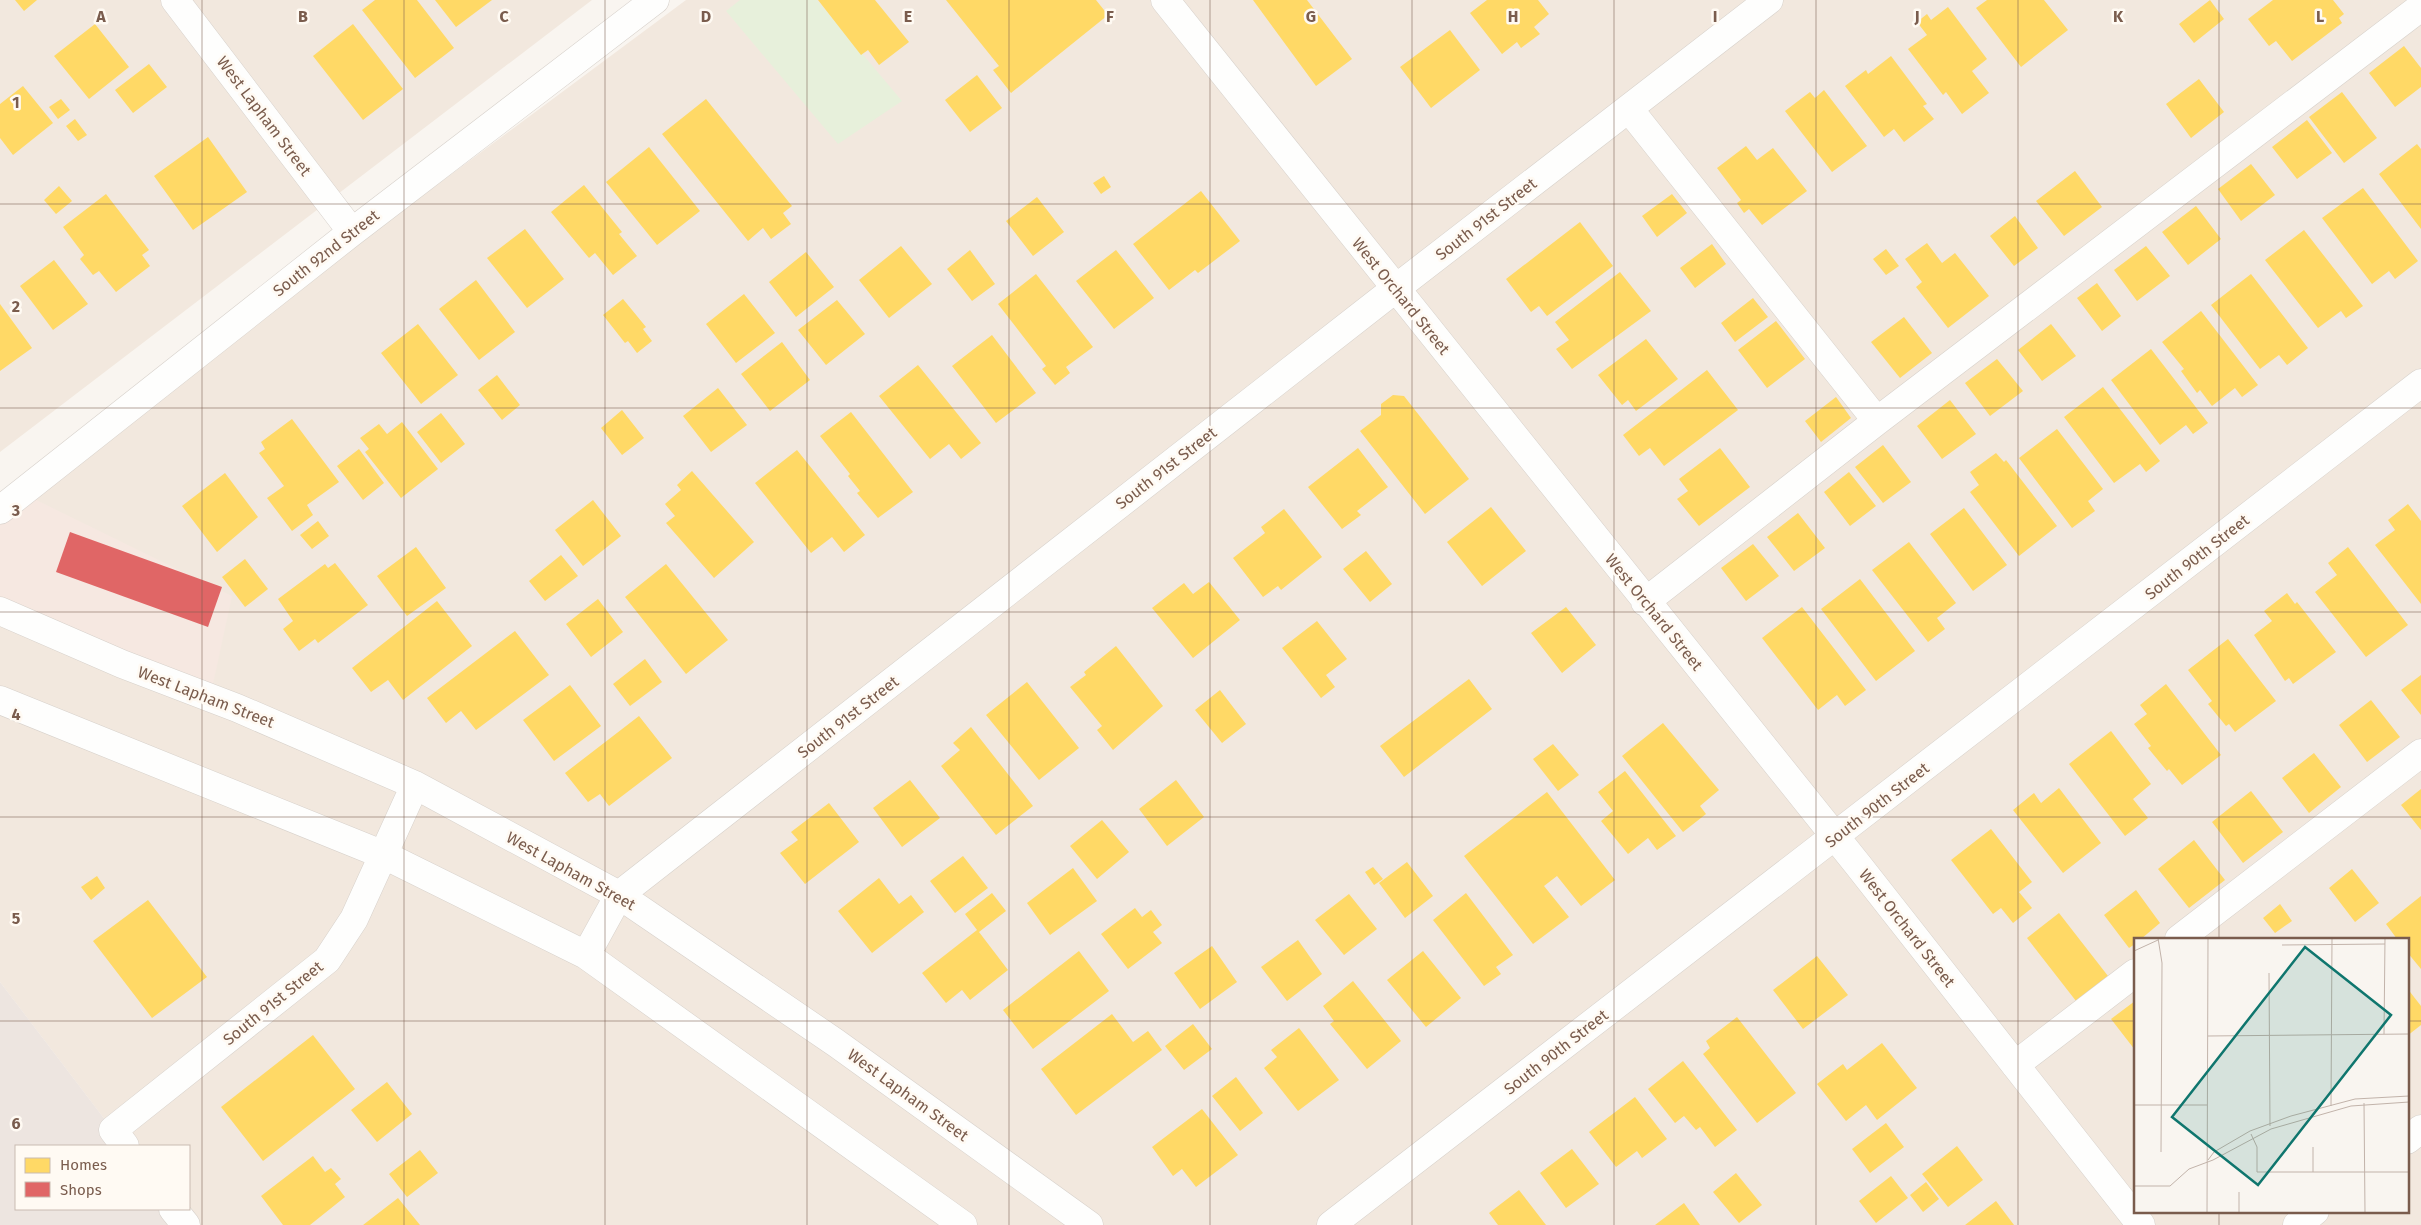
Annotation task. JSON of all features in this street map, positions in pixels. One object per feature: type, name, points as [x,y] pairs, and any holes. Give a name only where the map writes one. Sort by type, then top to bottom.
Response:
[{"type":"street","name":"West Lapham Street","points":[[175,0],[352,232]]},
{"type":"street","name":"South 92nd Street","points":[[0,510],[352,232],[655,0]]},
{"type":"street","name":"West Orchard Street","points":[[1165,0],[1835,837],[2141,1225]]},
{"type":"street","name":"South 91st Street","points":[[586,955],[619,895],[1395,289],[1769,0]]},
{"type":"street","points":[[1645,602],[1877,421],[2421,7]]},
{"type":"street","points":[[1629,109],[1877,421]]},
{"type":"street","name":"South 90th Street","points":[[1331,1225],[2421,383]]},
{"type":"street","name":"West Lapham Street","points":[[0,611],[122,664],[237,708],[415,785],[619,895],[836,1043],[1089,1225]]},
{"type":"street","points":[[0,700],[384,855],[586,955],[963,1225]]},
{"type":"street","points":[[2181,938],[2421,753]]},
{"type":"street","name":"South 91st Street","points":[[119,1138],[327,960],[354,919],[415,785]]},
{"type":"street","points":[[2015,1065],[2134,974]]},
{"type":"street","points":[[2408,1139],[2421,1129]]},
{"type":"street","points":[[174,1210],[186,1225]]},
{"type":"street","points":[[2297,1225],[2313,1212]]},
{"type":"shaded area","points":[[0,0],[592,0],[0,452]]},
{"type":"shaded area","points":[[686,0],[2421,0],[2421,1225],[186,1225],[190,1210],[190,1145],[124,1145],[0,982],[0,611],[22,493]]},
{"type":"shaded area","points":[[22,493],[232,596],[210,698],[0,611],[0,510]]},
{"type":"shaded area","points":[[0,982],[124,1145],[15,1145],[15,1210],[174,1210],[186,1225],[0,1225]]},
{"type":"green space","points":[[740,0],[817,0],[902,101],[838,144],[726,11]]},
{"type":"building: Homes","points":[[15,0],[37,0],[24,11]]},
{"type":"building: Homes","points":[[375,0],[417,0],[454,48],[415,78],[362,10]]},
{"type":"building: Homes","points":[[435,0],[492,0],[456,27]]},
{"type":"building: Homes","points":[[818,0],[875,0],[909,42],[879,65],[868,50],[861,55]]},
{"type":"building: Homes","points":[[946,0],[1096,0],[1108,15],[1011,93],[993,70],[999,66]]},
{"type":"building: Homes","points":[[1253,0],[1307,0],[1352,59],[1316,86]]},
{"type":"building: Homes","points":[[1487,0],[1538,0],[1549,14],[1534,27],[1540,34],[1521,48],[1517,42],[1502,54],[1470,13]]},
{"type":"building: Homes","points":[[1987,0],[2044,0],[2068,30],[2021,67],[1976,8]]},
{"type":"building: Homes","points":[[2210,0],[2224,19],[2194,43],[2179,24]]},
{"type":"building: Homes","points":[[2273,0],[2333,0],[2344,14],[2339,18],[2342,23],[2292,61],[2276,41],[2269,46],[2248,19]]},
{"type":"building: Homes","points":[[1948,7],[1987,59],[1972,71],[1989,93],[1962,114],[1946,92],[1943,95],[1908,49],[1927,35],[1917,22],[1927,14],[1931,20]]},
{"type":"building: Homes","points":[[95,24],[129,67],[89,99],[54,56]]},
{"type":"building: Homes","points":[[353,24],[403,89],[363,120],[313,56]]},
{"type":"building: Homes","points":[[1450,30],[1480,70],[1431,108],[1400,67]]},
{"type":"building: Homes","points":[[2404,46],[2421,68],[2421,87],[2395,107],[2369,73]]},
{"type":"building: Homes","points":[[1891,56],[1927,104],[1923,106],[1934,119],[1904,142],[1894,129],[1884,137],[1845,86],[1866,70],[1868,74]]},
{"type":"building: Homes","points":[[149,64],[167,87],[133,113],[115,90]]},
{"type":"building: Homes","points":[[977,75],[1002,108],[970,132],[945,100]]},
{"type":"building: Homes","points":[[2199,79],[2224,112],[2191,138],[2166,104]]},
{"type":"building: Homes","points":[[23,86],[53,123],[13,155],[0,138],[0,104]]},
{"type":"building: Homes","points":[[1824,90],[1867,146],[1832,172],[1785,111],[1810,92],[1815,98]]},
{"type":"building: Homes","points":[[2342,92],[2377,138],[2344,163],[2309,117]]},
{"type":"building: Homes","points":[[61,99],[70,110],[58,119],[49,107]]},
{"type":"building: Homes","points":[[706,99],[792,206],[783,213],[791,224],[771,239],[763,228],[748,241],[662,134]]},
{"type":"building: Homes","points":[[75,119],[87,135],[78,141],[66,126]]},
{"type":"building: Homes","points":[[2307,120],[2332,153],[2297,179],[2272,147]]},
{"type":"building: Homes","points":[[208,137],[247,192],[193,230],[154,176]]},
{"type":"building: Homes","points":[[2417,144],[2421,149],[2421,229],[2379,174]]},
{"type":"building: Homes","points":[[1746,146],[1757,160],[1773,148],[1807,191],[1762,225],[1749,209],[1744,213],[1737,203],[1741,200],[1717,168]]},
{"type":"building: Homes","points":[[649,147],[700,211],[657,245],[606,182]]},
{"type":"building: Homes","points":[[2251,164],[2275,195],[2241,221],[2218,189]]},
{"type":"building: Homes","points":[[2075,171],[2102,207],[2064,236],[2036,201]]},
{"type":"building: Homes","points":[[1104,176],[1111,187],[1101,194],[1093,183]]},
{"type":"building: Homes","points":[[584,185],[622,232],[619,234],[637,256],[613,275],[595,253],[589,258],[551,212]]},
{"type":"building: Homes","points":[[59,186],[72,201],[56,214],[44,200]]},
{"type":"building: Homes","points":[[2363,188],[2418,261],[2395,279],[2389,271],[2372,284],[2322,218]]},
{"type":"building: Homes","points":[[1201,191],[1240,241],[1198,273],[1195,270],[1169,290],[1133,244]]},
{"type":"building: Homes","points":[[106,194],[149,250],[142,255],[150,266],[116,292],[99,271],[93,275],[80,259],[84,255],[63,227]]},
{"type":"building: Homes","points":[[1672,194],[1687,213],[1657,237],[1642,216]]},
{"type":"building: Homes","points":[[1037,197],[1064,232],[1033,256],[1006,221]]},
{"type":"building: Homes","points":[[2196,206],[2221,239],[2188,265],[2162,232]]},
{"type":"building: Homes","points":[[2015,216],[2038,248],[2014,266],[1990,236]]},
{"type":"building: Homes","points":[[1580,222],[1613,266],[1547,316],[1539,306],[1531,312],[1506,279]]},
{"type":"building: Homes","points":[[525,229],[564,279],[527,308],[487,258]]},
{"type":"building: Homes","points":[[2304,230],[2363,306],[2346,318],[2341,311],[2318,328],[2265,260]]},
{"type":"building: Homes","points":[[1927,243],[1942,263],[1955,253],[1989,296],[1948,328],[1916,287],[1922,282],[1905,259]]},
{"type":"building: Homes","points":[[1712,244],[1726,264],[1695,288],[1680,268]]},
{"type":"building: Homes","points":[[901,246],[932,284],[889,318],[859,280]]},
{"type":"building: Homes","points":[[2146,246],[2170,276],[2137,301],[2114,270]]},
{"type":"building: Homes","points":[[1886,249],[1899,266],[1886,275],[1873,259]]},
{"type":"building: Homes","points":[[970,250],[995,284],[972,301],[947,269]]},
{"type":"building: Homes","points":[[1116,250],[1154,298],[1114,329],[1076,281]]},
{"type":"building: Homes","points":[[806,252],[834,287],[796,317],[769,282]]},
{"type":"building: Homes","points":[[54,260],[88,304],[53,330],[20,286]]},
{"type":"building: Homes","points":[[1620,272],[1651,311],[1572,369],[1556,349],[1569,340],[1555,322]]},
{"type":"building: Homes","points":[[1036,274],[1093,347],[1066,367],[1070,373],[1055,385],[1042,369],[1046,366],[998,304]]},
{"type":"building: Homes","points":[[2251,274],[2308,348],[2287,365],[2279,355],[2260,369],[2211,305]]},
{"type":"building: Homes","points":[[476,280],[515,332],[479,360],[439,309]]},
{"type":"building: Homes","points":[[2097,283],[2121,316],[2102,331],[2077,298]]},
{"type":"building: Homes","points":[[744,294],[775,333],[736,363],[706,324]]},
{"type":"building: Homes","points":[[1753,298],[1768,317],[1735,342],[1721,323]]},
{"type":"building: Homes","points":[[623,299],[646,327],[643,329],[652,341],[637,353],[628,341],[625,343],[603,315]]},
{"type":"building: Homes","points":[[837,300],[865,334],[826,365],[798,330]]},
{"type":"building: Homes","points":[[0,304],[32,348],[0,371]]},
{"type":"building: Homes","points":[[2201,311],[2258,385],[2242,397],[2235,388],[2212,406],[2200,390],[2197,393],[2181,371],[2184,369],[2162,342]]},
{"type":"building: Homes","points":[[1904,317],[1932,353],[1900,378],[1871,342]]},
{"type":"building: Homes","points":[[1776,321],[1805,359],[1767,388],[1738,350]]},
{"type":"building: Homes","points":[[418,324],[458,375],[421,404],[381,353]]},
{"type":"building: Homes","points":[[2051,324],[2076,356],[2042,381],[2018,350]]},
{"type":"building: Homes","points":[[992,335],[1036,393],[996,423],[952,366]]},
{"type":"building: Homes","points":[[1646,339],[1678,379],[1636,411],[1628,400],[1622,405],[1598,375]]},
{"type":"building: Homes","points":[[782,342],[810,380],[770,411],[741,374]]},
{"type":"building: Homes","points":[[2151,349],[2208,423],[2193,434],[2186,425],[2160,445],[2111,380]]},
{"type":"building: Homes","points":[[1997,359],[2023,391],[1990,416],[1965,383]]},
{"type":"building: Homes","points":[[918,365],[981,443],[961,459],[949,444],[930,459],[879,396]]},
{"type":"building: Homes","points":[[1707,370],[1738,410],[1664,466],[1650,448],[1639,456],[1623,435]]},
{"type":"building: Homes","points":[[497,375],[520,405],[502,420],[478,390]]},
{"type":"building: Homes","points":[[2103,387],[2160,461],[2146,472],[2140,464],[2114,483],[2064,417]]},
{"type":"building: Homes","points":[[718,388],[747,425],[711,452],[683,416]]},
{"type":"building: Homes","points":[[1393,395],[1404,396],[1469,479],[1425,514],[1360,431],[1381,415],[1381,404]]},
{"type":"building: Homes","points":[[1836,397],[1851,418],[1821,442],[1805,421]]},
{"type":"building: Homes","points":[[1950,400],[1976,434],[1942,459],[1917,426]]},
{"type":"building: Homes","points":[[622,410],[644,438],[622,455],[601,428]]},
{"type":"building: Homes","points":[[851,412],[913,492],[878,518],[857,493],[860,491],[848,476],[850,474],[820,436]]},
{"type":"building: Homes","points":[[441,413],[465,444],[441,463],[417,432]]},
{"type":"building: Homes","points":[[292,419],[339,482],[307,505],[313,515],[292,531],[267,498],[284,486],[259,453],[265,449],[261,442]]},
{"type":"building: Homes","points":[[402,422],[438,469],[401,498],[365,452],[369,449],[360,438],[379,424],[387,434]]},
{"type":"building: Homes","points":[[2057,429],[2103,489],[2088,501],[2095,511],[2072,528],[2019,458]]},
{"type":"building: Homes","points":[[1883,445],[1911,482],[1883,503],[1855,467]]},
{"type":"building: Homes","points":[[1358,448],[1388,487],[1357,511],[1361,515],[1342,529],[1308,487]]},
{"type":"building: Homes","points":[[1720,448],[1750,487],[1699,526],[1677,499],[1688,491],[1679,479]]},
{"type":"building: Homes","points":[[359,449],[384,483],[363,500],[337,466]]},
{"type":"building: Homes","points":[[797,450],[865,535],[844,552],[832,537],[811,553],[755,483]]},
{"type":"building: Homes","points":[[1996,453],[2004,462],[2006,460],[2057,526],[2019,556],[1970,492],[1979,485],[1970,472]]},
{"type":"building: Homes","points":[[692,471],[754,542],[714,578],[666,523],[675,516],[665,504],[681,490],[677,485]]},
{"type":"building: Homes","points":[[1849,472],[1876,506],[1850,526],[1824,492]]},
{"type":"building: Homes","points":[[225,473],[258,517],[217,552],[182,506]]},
{"type":"building: Homes","points":[[593,500],[621,536],[583,566],[555,530]]},
{"type":"building: Homes","points":[[2408,504],[2421,521],[2421,604],[2375,545],[2395,530],[2388,520]]},
{"type":"building: Homes","points":[[1491,507],[1526,551],[1482,586],[1447,542]]},
{"type":"building: Homes","points":[[1964,508],[2007,565],[1973,591],[1930,534]]},
{"type":"building: Homes","points":[[1284,509],[1322,557],[1281,590],[1278,586],[1263,597],[1233,558],[1265,533],[1261,527]]},
{"type":"building: Homes","points":[[1798,513],[1825,548],[1794,571],[1767,537]]},
{"type":"building: Homes","points":[[318,521],[329,536],[312,549],[300,535]]},
{"type":"building: Homes","points":[[1909,542],[1956,603],[1937,618],[1945,629],[1928,642],[1872,570]]},
{"type":"building: Homes","points":[[1753,544],[1779,576],[1746,601],[1721,568]]},
{"type":"building: Homes","points":[[416,547],[446,588],[407,616],[377,576]]},
{"type":"building: Homes","points":[[2348,547],[2408,625],[2366,657],[2315,592],[2337,575],[2328,563]]},
{"type":"building: Homes","points":[[1366,551],[1392,584],[1370,602],[1343,569]]},
{"type":"building: Homes","points":[[561,555],[578,576],[545,601],[529,581]]},
{"type":"building: Homes","points":[[245,559],[268,589],[245,607],[222,577]]},
{"type":"building: Homes","points":[[335,563],[368,605],[318,643],[315,639],[299,651],[283,629],[293,621],[278,599],[325,564],[328,568]]},
{"type":"building: Homes","points":[[666,564],[728,640],[686,674],[625,597]]},
{"type":"building: Homes","points":[[1860,579],[1915,651],[1876,681],[1821,609]]},
{"type":"building: Homes","points":[[1209,582],[1240,620],[1193,658],[1152,608],[1184,583],[1193,594]]},
{"type":"building: Homes","points":[[2287,593],[2295,604],[2297,602],[2336,652],[2293,684],[2289,678],[2285,681],[2254,635],[2272,621],[2264,611]]},
{"type":"building: Homes","points":[[598,599],[623,632],[591,657],[566,624]]},
{"type":"building: Homes","points":[[437,601],[472,646],[403,700],[388,680],[371,692],[352,668]]},
{"type":"building: Homes","points":[[1566,607],[1596,645],[1562,673],[1531,633]]},
{"type":"building: Homes","points":[[1802,607],[1866,690],[1845,706],[1837,695],[1818,710],[1762,638]]},
{"type":"building: Homes","points":[[1317,621],[1347,659],[1326,675],[1335,687],[1321,698],[1282,648]]},
{"type":"building: Homes","points":[[515,631],[549,675],[476,730],[461,711],[446,723],[427,698]]},
{"type":"building: Homes","points":[[2228,639],[2276,701],[2235,732],[2229,724],[2226,726],[2208,704],[2212,701],[2188,670]]},
{"type":"building: Homes","points":[[1116,646],[1163,706],[1113,750],[1097,730],[1102,726],[1070,687],[1086,675],[1084,672]]},
{"type":"building: Homes","points":[[645,659],[662,682],[630,706],[613,684]]},
{"type":"building: Homes","points":[[2421,675],[2421,715],[2401,690]]},
{"type":"building: Homes","points":[[1469,679],[1492,709],[1404,777],[1380,746]]},
{"type":"building: Homes","points":[[1027,682],[1079,748],[1039,780],[986,715]]},
{"type":"building: Homes","points":[[2166,684],[2221,755],[2182,785],[2169,769],[2167,771],[2148,748],[2151,746],[2134,724],[2147,714],[2140,705]]},
{"type":"building: Homes","points":[[570,685],[601,726],[554,761],[523,720]]},
{"type":"building: Homes","points":[[1220,690],[1246,724],[1222,743],[1195,710]]},
{"type":"building: Homes","points":[[2371,700],[2400,737],[2367,762],[2339,725]]},
{"type":"building: Homes","points":[[639,716],[672,758],[609,806],[600,794],[588,802],[565,773]]},
{"type":"building: Homes","points":[[1663,723],[1719,790],[1700,806],[1706,814],[1683,832],[1622,756]]},
{"type":"building: Homes","points":[[971,727],[1033,806],[996,835],[941,766],[960,750],[953,743]]},
{"type":"building: Homes","points":[[2111,731],[2151,784],[2133,799],[2148,818],[2125,836],[2069,764]]},
{"type":"building: Homes","points":[[1553,744],[1579,775],[1558,791],[1533,759]]},
{"type":"building: Homes","points":[[2314,753],[2341,787],[2309,813],[2282,778]]},
{"type":"building: Homes","points":[[1625,771],[1676,836],[1657,850],[1648,838],[1628,854],[1601,821],[1613,811],[1598,792]]},
{"type":"building: Homes","points":[[910,780],[940,818],[902,847],[873,808]]},
{"type":"building: Homes","points":[[1176,780],[1204,817],[1167,846],[1139,809]]},
{"type":"building: Homes","points":[[2059,788],[2101,843],[2063,873],[2013,810],[2034,793],[2041,803]]},
{"type":"building: Homes","points":[[2421,789],[2421,830],[2401,805]]},
{"type":"building: Homes","points":[[2251,791],[2283,832],[2243,863],[2212,822]]},
{"type":"building: Homes","points":[[1547,792],[1615,880],[1581,906],[1557,876],[1544,886],[1569,917],[1533,944],[1464,856]]},
{"type":"building: Homes","points":[[829,803],[859,842],[805,884],[780,853],[798,840],[791,832]]},
{"type":"building: Homes","points":[[1102,820],[1129,852],[1097,879],[1070,846]]},
{"type":"building: Homes","points":[[1991,829],[2032,882],[2019,892],[2032,908],[2013,923],[2001,908],[1993,914],[1951,860]]},
{"type":"building: Homes","points":[[2194,840],[2225,880],[2189,908],[2158,869]]},
{"type":"building: Homes","points":[[963,856],[988,888],[955,913],[930,881]]},
{"type":"building: Homes","points":[[1407,862],[1433,896],[1405,918],[1379,883]]},
{"type":"building: Homes","points":[[1373,867],[1383,879],[1374,885],[1365,872]]},
{"type":"building: Homes","points":[[1073,868],[1097,901],[1050,935],[1027,903]]},
{"type":"building: Homes","points":[[2352,869],[2379,903],[2355,922],[2329,888]]},
{"type":"building: Homes","points":[[97,876],[105,888],[91,900],[81,887]]},
{"type":"building: Homes","points":[[879,878],[899,904],[911,895],[924,912],[872,953],[838,911]]},
{"type":"building: Homes","points":[[2136,890],[2160,923],[2142,938],[2134,938],[2134,945],[2129,948],[2104,915]]},
{"type":"building: Homes","points":[[992,893],[1006,911],[979,932],[1008,970],[970,1000],[962,990],[946,1003],[922,973],[977,930],[965,914]]},
{"type":"building: Homes","points":[[1466,893],[1513,955],[1496,967],[1501,974],[1484,986],[1433,920]]},
{"type":"building: Homes","points":[[1349,894],[1377,929],[1344,955],[1315,920]]},
{"type":"building: Homes","points":[[2421,896],[2421,969],[2408,953],[2408,938],[2396,938],[2386,924]]},
{"type":"building: Homes","points":[[148,900],[207,977],[152,1018],[93,941]]},
{"type":"building: Homes","points":[[2280,904],[2292,921],[2275,933],[2263,918]]},
{"type":"building: Homes","points":[[1135,908],[1142,917],[1151,910],[1162,925],[1153,932],[1162,943],[1128,969],[1101,934]]},
{"type":"building: Homes","points":[[2059,913],[2108,976],[2076,1001],[2027,938]]},
{"type":"building: Homes","points":[[1298,940],[1322,974],[1287,1001],[1261,967]]},
{"type":"building: Homes","points":[[1212,946],[1237,982],[1200,1009],[1174,973]]},
{"type":"building: Homes","points":[[1079,951],[1109,991],[1033,1049],[1003,1010]]},
{"type":"building: Homes","points":[[1423,951],[1461,998],[1426,1027],[1387,980]]},
{"type":"building: Homes","points":[[1817,956],[1848,995],[1803,1029],[1773,990]]},
{"type":"building: Homes","points":[[1353,981],[1401,1041],[1367,1069],[1330,1024],[1334,1021],[1323,1006]]},
{"type":"building: Homes","points":[[2408,989],[2421,1006],[2421,1025],[2408,1035]]},
{"type":"building: Homes","points":[[2134,1002],[2134,1049],[2111,1019]]},
{"type":"building: Homes","points":[[1112,1014],[1133,1042],[1148,1031],[1162,1050],[1076,1115],[1041,1069]]},
{"type":"building: Homes","points":[[1737,1017],[1796,1093],[1757,1123],[1703,1054],[1710,1048],[1706,1041]]},
{"type":"building: Homes","points":[[1193,1024],[1212,1049],[1184,1070],[1165,1046]]},
{"type":"building: Homes","points":[[1299,1028],[1339,1080],[1298,1111],[1264,1068],[1277,1057],[1271,1050]]},
{"type":"building: Homes","points":[[313,1035],[355,1089],[263,1161],[221,1107]]},
{"type":"building: Homes","points":[[1882,1043],[1917,1088],[1877,1120],[1866,1105],[1846,1121],[1817,1084],[1843,1064],[1847,1070]]},
{"type":"building: Homes","points":[[1683,1061],[1737,1130],[1715,1147],[1700,1127],[1696,1130],[1684,1116],[1675,1123],[1648,1089]]},
{"type":"building: Homes","points":[[1236,1077],[1263,1113],[1240,1131],[1212,1096]]},
{"type":"building: Homes","points":[[387,1082],[412,1114],[377,1142],[351,1110]]},
{"type":"building: Homes","points":[[1635,1097],[1667,1139],[1642,1158],[1637,1151],[1616,1167],[1589,1132]]},
{"type":"building: Homes","points":[[1202,1109],[1238,1155],[1196,1187],[1182,1169],[1173,1176],[1152,1147]]},
{"type":"building: Homes","points":[[1886,1123],[1904,1147],[1870,1173],[1852,1149]]},
{"type":"building: Homes","points":[[1957,1146],[1983,1180],[1948,1207],[1922,1174]]},
{"type":"building: Homes","points":[[1572,1149],[1599,1184],[1566,1208],[1540,1173]]},
{"type":"building: Homes","points":[[420,1150],[438,1173],[407,1197],[389,1174]]},
{"type":"building: Homes","points":[[313,1156],[325,1172],[331,1168],[341,1179],[335,1184],[345,1197],[310,1225],[283,1225],[261,1196]]},
{"type":"building: Homes","points":[[1736,1173],[1762,1205],[1739,1223],[1713,1192]]},
{"type":"building: Homes","points":[[1891,1176],[1908,1198],[1876,1223],[1859,1201]]},
{"type":"building: Homes","points":[[1926,1182],[1939,1199],[1923,1212],[1910,1195]]},
{"type":"building: Homes","points":[[1519,1190],[1546,1225],[1498,1225],[1489,1213]]},
{"type":"building: Homes","points":[[398,1198],[420,1225],[363,1225]]},
{"type":"building: Homes","points":[[1996,1201],[2014,1225],[1965,1225]]},
{"type":"building: Homes","points":[[1684,1203],[1700,1225],[1655,1225]]},
{"type":"building: Shops","points":[[70,532],[222,587],[208,627],[56,572]]}]
